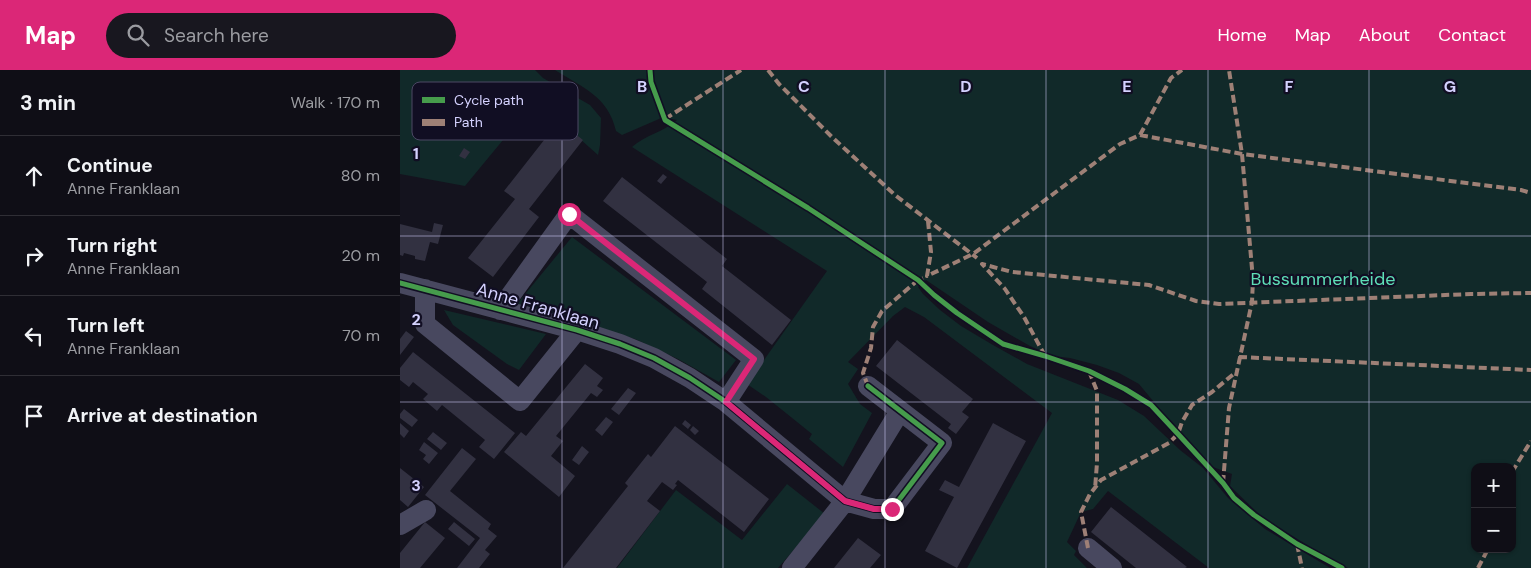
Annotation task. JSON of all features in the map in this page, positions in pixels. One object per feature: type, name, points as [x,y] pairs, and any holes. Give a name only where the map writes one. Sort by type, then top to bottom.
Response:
[{"type":"street","name":"Anne Franklaan","points":[[500,310],[569,214],[754,359],[726,402]]},
{"type":"street","name":"Anne Franklaan","points":[[400,283],[577,330],[620,344],[654,358],[690,378],[726,402],[845,501],[874,509],[892,509],[942,443],[868,386]]},
{"type":"street","name":"Anne Franklaan","points":[[425,289],[425,324],[520,400],[577,330]]},
{"type":"street","points":[[792,568],[845,501],[900,411]]},
{"type":"street","points":[[400,525],[426,510]]},
{"type":"street","points":[[1088,548],[1112,568]]},
{"type":"green space","points":[[400,70],[535,70],[550,82],[412,82],[412,140],[503,140],[465,186],[400,174]]},
{"type":"green space","name":"Bussummerheide","points":[[555,70],[1531,70],[1531,568],[1348,568],[1262,517],[1230,486],[1232,474],[1213,467],[1139,384],[1119,373],[1097,365],[1053,356],[1030,346],[988,322],[926,280],[918,287],[923,294],[961,326],[1027,364],[1118,400],[1144,416],[1180,450],[1203,468],[1228,498],[1265,529],[1330,568],[1209,568],[1108,491],[1093,509],[1081,512],[1067,542],[1076,551],[1074,555],[1087,568],[967,568],[1052,413],[924,317],[905,307],[893,316],[848,362],[858,369],[848,384],[860,404],[872,413],[843,467],[809,439],[812,434],[747,384],[827,271],[632,147],[677,120],[661,117],[622,135],[616,131],[607,109],[601,101],[578,84],[578,82],[574,82]]},
{"type":"green space","points":[[578,98],[590,105],[601,118],[598,155],[578,137]]},
{"type":"green space","points":[[572,237],[736,360],[719,382],[678,359],[635,339],[517,304]]},
{"type":"green space","points":[[444,310],[546,334],[519,370],[507,364],[453,325]]},
{"type":"green space","points":[[787,484],[825,514],[778,568],[617,568],[676,490],[742,540]]},
{"type":"building","points":[[578,136],[583,140],[529,209],[539,217],[493,277],[468,258],[515,199],[504,191],[544,140],[578,140]]},
{"type":"building","points":[[464,148],[470,152],[465,159],[459,156]]},
{"type":"building","points":[[663,174],[667,177],[661,184],[657,181]]},
{"type":"building","points":[[622,177],[727,259],[722,266],[791,320],[772,345],[702,289],[707,282],[603,201]]},
{"type":"building","points":[[434,223],[443,225],[438,244],[430,242],[425,261],[415,259],[415,256],[404,253],[403,256],[400,255],[400,224],[432,232]]},
{"type":"building","points":[[406,331],[414,337],[400,355],[400,339]]},
{"type":"building","points":[[897,340],[973,399],[962,412],[969,417],[956,434],[948,428],[951,424],[876,366]]},
{"type":"building","points":[[413,352],[515,433],[494,459],[479,447],[485,440],[442,405],[437,411],[423,399],[428,394],[413,382],[409,387],[400,380],[400,368]]},
{"type":"building","points":[[585,364],[603,378],[597,386],[603,390],[597,397],[591,393],[556,436],[563,441],[551,456],[575,476],[559,497],[504,452],[521,432],[526,436]]},
{"type":"building","points":[[628,388],[636,393],[619,415],[611,409]]},
{"type":"building","points":[[404,409],[418,420],[412,427],[400,418],[400,414]]},
{"type":"building","points":[[606,417],[613,422],[602,436],[595,430]]},
{"type":"building","points":[[685,420],[691,425],[688,429],[682,424]]},
{"type":"building","points":[[400,423],[409,431],[404,438],[400,434]]},
{"type":"building","points":[[993,423],[1026,441],[957,568],[925,551],[954,497],[939,490],[945,480],[959,487]]},
{"type":"building","points":[[675,426],[769,499],[744,532],[678,480],[673,490],[662,482],[647,501],[660,511],[616,568],[563,568],[628,486],[625,483],[648,454],[651,457]]},
{"type":"building","points":[[693,426],[699,431],[695,435],[690,430]]},
{"type":"building","points":[[433,432],[447,443],[441,450],[427,439]]},
{"type":"building","points":[[424,442],[438,453],[429,464],[423,459],[426,455],[419,450]]},
{"type":"building","points":[[582,446],[589,452],[579,465],[572,460]]},
{"type":"building","points":[[462,448],[476,459],[450,491],[491,524],[488,529],[497,536],[485,550],[490,554],[479,568],[457,568],[480,538],[425,495]]},
{"type":"building","points":[[400,468],[424,487],[408,507],[400,500]]},
{"type":"building","points":[[1111,507],[1187,567],[1136,568],[1091,532]]},
{"type":"building","points":[[425,522],[445,538],[420,568],[400,568],[400,553]]},
{"type":"building","points":[[454,522],[475,539],[469,546],[448,529]]},
{"type":"building","points":[[858,538],[881,555],[870,568],[834,568]]},
{"type":"marked path","points":[[665,119],[741,70]]},
{"type":"marked path","points":[[768,70],[779,84],[833,138],[895,195],[977,258]]},
{"type":"marked path","points":[[1140,135],[1171,78],[1182,70]]},
{"type":"marked path","points":[[1223,483],[1229,408],[1252,302],[1253,280],[1242,154],[1229,70]]},
{"type":"marked path","points":[[928,221],[931,252],[927,276],[973,254],[1120,144],[1140,135],[1242,154],[1521,190],[1531,193]]},
{"type":"marked path","points":[[1045,356],[1024,317],[1005,289],[982,264],[1012,272],[1149,285],[1196,301],[1219,304],[1531,293]]},
{"type":"marked path","points":[[868,386],[863,373],[871,348],[873,327],[882,311],[918,280],[923,278]]},
{"type":"marked path","points":[[1239,357],[1531,370]]},
{"type":"marked path","points":[[1089,371],[1097,391],[1095,489]]},
{"type":"marked path","points":[[1088,548],[1081,512],[1090,494],[1101,480],[1169,443],[1178,434],[1182,422],[1192,405],[1212,392],[1236,372]]},
{"type":"marked path","points":[[1516,465],[1531,441]]},
{"type":"marked path","points":[[1297,544],[1302,568]]},
{"type":"marked path","points":[[1478,568],[1486,553]]},
{"type":"cycle path","points":[[650,70],[651,82],[665,120],[808,208],[918,280],[957,313],[1003,344],[1089,371],[1125,389],[1151,405],[1223,483],[1234,498],[1254,515],[1297,544],[1342,568]]},
{"type":"cycle path","points":[[400,283],[577,330],[620,344],[654,358],[690,378],[726,402],[845,501],[874,509],[892,509],[942,443],[868,386]]},
{"type":"route","points":[[569,214],[754,359],[726,402],[845,501],[874,509],[892,509]]}]
